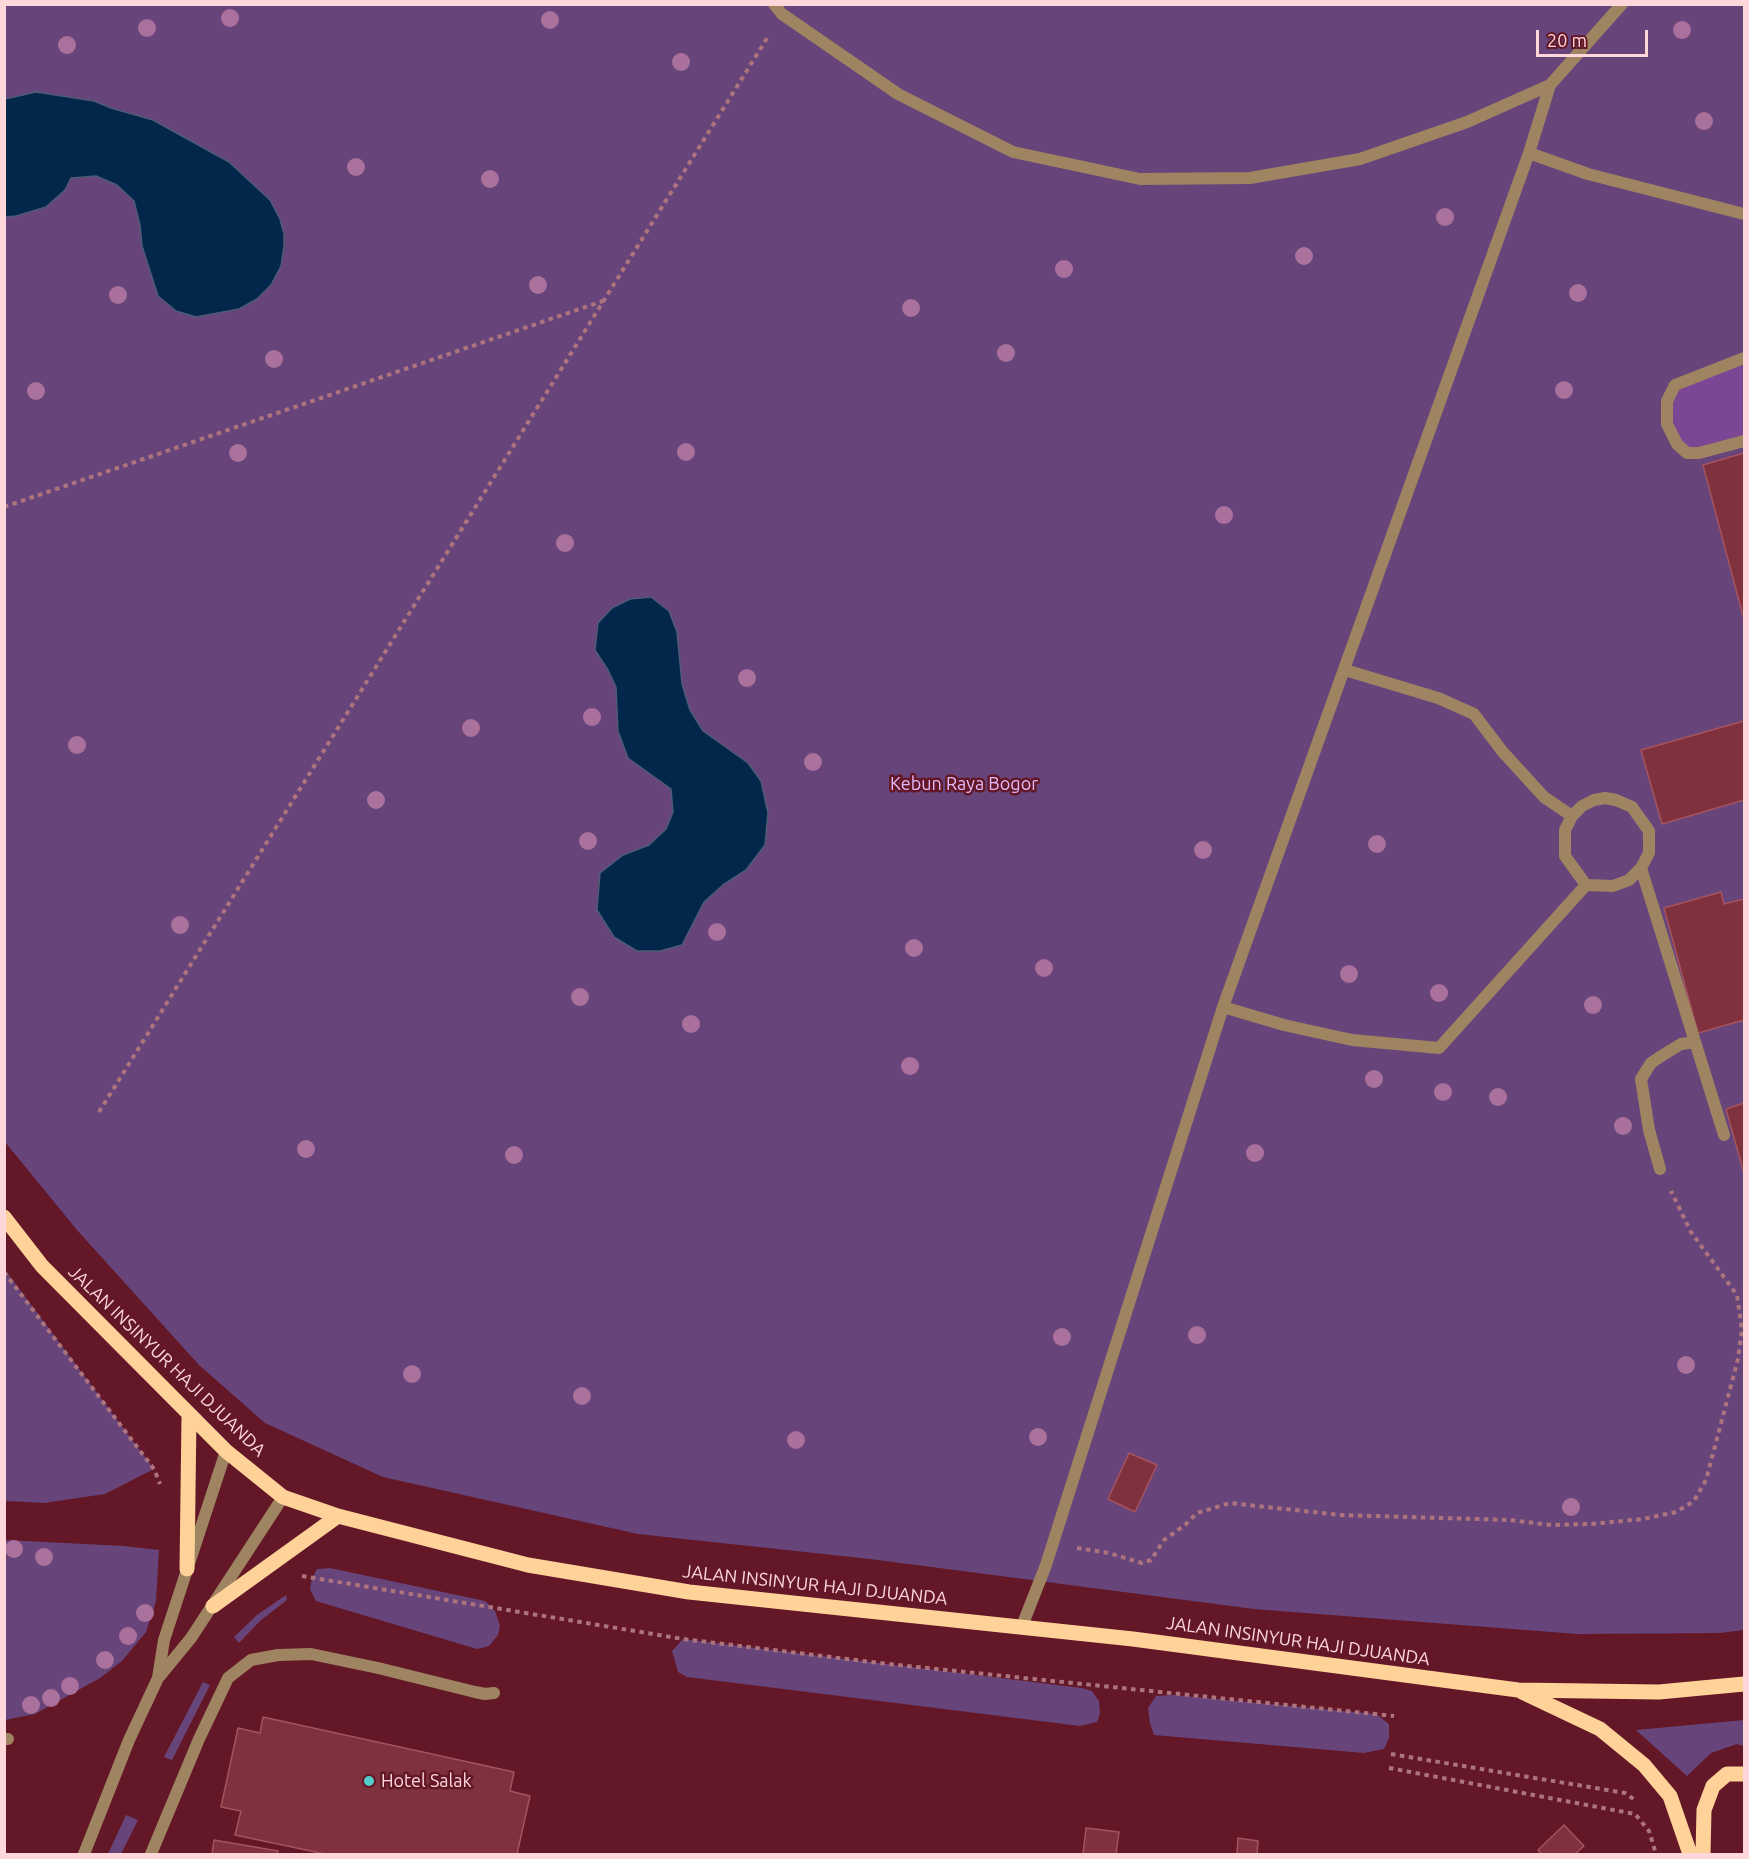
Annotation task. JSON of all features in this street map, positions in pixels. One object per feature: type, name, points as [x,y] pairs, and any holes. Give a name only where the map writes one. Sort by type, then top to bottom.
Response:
[{"type":"main road","name":"JALAN INSINYUR HAJI DJUANDA","points":[[4,1217],[42,1266],[225,1451],[283,1497],[338,1516],[528,1565],[689,1592],[1133,1639],[1518,1690],[1659,1692],[1744,1684]]},
{"type":"main road","points":[[188,1569],[189,1416]]},
{"type":"main road","points":[[213,1606],[338,1516]]},
{"type":"main road","points":[[1518,1690],[1600,1729],[1644,1765],[1670,1796],[1690,1854]]},
{"type":"main road","points":[[1703,1854],[1704,1810],[1713,1786],[1727,1774],[1744,1774]]},
{"type":"street","points":[[1022,1626],[1050,1550],[1223,1007],[1345,670],[1551,85],[1622,4]]},
{"type":"street","points":[[778,9],[898,94],[1013,152],[1140,179],[1250,178],[1360,159],[1467,122],[1551,85]]},
{"type":"street","points":[[1528,153],[1588,174],[1744,214]]},
{"type":"street","points":[[1744,358],[1675,385],[1667,401],[1667,424],[1677,444],[1687,453],[1699,453],[1744,441]]},
{"type":"street","points":[[1345,670],[1438,698],[1474,714],[1502,751],[1544,797],[1572,816]]},
{"type":"street","points":[[1605,798],[1632,807],[1649,831],[1648,853],[1641,868],[1629,880],[1613,886],[1586,885],[1565,856],[1565,830],[1572,816],[1582,806],[1605,798]]},
{"type":"street","points":[[1641,868],[1724,1135]]},
{"type":"street","points":[[1223,1007],[1284,1025],[1352,1040],[1439,1048],[1586,885]]},
{"type":"street","points":[[1660,1168],[1649,1130],[1641,1079],[1651,1063],[1681,1044],[1695,1042]]},
{"type":"street","points":[[158,1678],[164,1640],[225,1451]]},
{"type":"street","points":[[84,1854],[129,1740],[158,1678],[191,1638],[283,1497]]},
{"type":"street","points":[[152,1852],[199,1738],[228,1678],[251,1660],[278,1655],[311,1654],[475,1692],[494,1693]]},
{"type":"path","points":[[99,1112],[603,301],[778,9]]},
{"type":"path","points":[[4,507],[603,301]]},
{"type":"path","points":[[1050,1550],[1083,1548],[1142,1563],[1151,1560],[1164,1540],[1185,1526],[1197,1513],[1230,1503],[1340,1515],[1510,1520],[1551,1525],[1643,1519],[1676,1512],[1694,1501],[1707,1480],[1738,1359],[1742,1330],[1737,1295],[1691,1232],[1660,1168]]},
{"type":"path","points":[[4,1272],[154,1470],[161,1487]]},
{"type":"path","points":[[265,1568],[683,1639],[888,1664],[1394,1716]]},
{"type":"path","points":[[1391,1754],[1625,1792],[1639,1803]]},
{"type":"path","points":[[1389,1768],[1635,1814],[1649,1831],[1656,1854]]},
{"type":"green space","name":"Kebun Raya Bogor","points":[[4,5],[1744,5],[1744,1630],[1720,1633],[1577,1634],[1254,1609],[870,1559],[638,1534],[383,1477],[265,1423],[199,1365],[77,1230],[5,1142]]},
{"type":"green space","points":[[5,1270],[154,1469],[105,1494],[44,1503],[5,1501]]},
{"type":"green space","points":[[5,1540],[159,1550],[156,1601],[146,1632],[122,1661],[100,1678],[35,1714],[5,1720]]},
{"type":"green space","points":[[330,1568],[485,1601],[495,1611],[500,1626],[498,1635],[489,1646],[477,1649],[316,1601],[310,1589],[312,1578],[317,1569]]},
{"type":"green space","points":[[286,1595],[287,1600],[260,1621],[239,1643],[234,1637],[257,1615]]},
{"type":"green space","points":[[683,1639],[1082,1688],[1092,1691],[1099,1701],[1100,1713],[1097,1722],[1080,1726],[687,1677],[678,1672],[672,1651]]},
{"type":"green space","points":[[203,1682],[210,1685],[172,1760],[164,1757]]},
{"type":"green space","points":[[1173,1695],[1376,1714],[1389,1724],[1389,1738],[1384,1749],[1364,1753],[1154,1735],[1148,1708],[1156,1696]]},
{"type":"green space","points":[[1744,1720],[1744,1746],[1737,1744],[1711,1753],[1687,1776],[1636,1730]]},
{"type":"green space","points":[[126,1815],[138,1820],[121,1854],[108,1854]]},
{"type":"shaded area","points":[[1744,358],[1744,441],[1687,453],[1667,424],[1675,385]]},
{"type":"water","points":[[36,92],[94,101],[153,120],[229,162],[270,200],[280,219],[284,246],[281,266],[271,285],[257,299],[239,309],[196,317],[176,311],[158,296],[142,246],[134,201],[117,185],[96,176],[71,178],[65,190],[46,207],[5,217],[5,99]]},
{"type":"water","points":[[651,597],[669,611],[677,632],[682,684],[690,710],[703,731],[748,763],[761,781],[768,813],[765,845],[746,870],[723,885],[704,902],[682,945],[660,951],[637,951],[614,937],[597,910],[600,873],[623,855],[649,845],[666,829],[673,812],[671,789],[628,758],[618,731],[616,687],[595,650],[598,623],[612,608],[630,599]]},
{"type":"building","points":[[1744,453],[1744,616],[1743,616],[1703,465]]},
{"type":"building","points":[[1744,721],[1744,800],[1662,824],[1641,750]]},
{"type":"building","points":[[1721,892],[1724,904],[1744,899],[1744,1020],[1698,1033],[1664,908]]},
{"type":"building","points":[[1744,1103],[1744,1173],[1726,1109]]},
{"type":"building","points":[[1129,1453],[1157,1465],[1135,1512],[1108,1499]]},
{"type":"building","name":"Hotel Salak","points":[[263,1717],[514,1772],[510,1791],[530,1796],[517,1854],[325,1854],[235,1835],[241,1811],[221,1807],[238,1728],[260,1733]]},
{"type":"building","points":[[1564,1825],[1584,1846],[1575,1854],[1541,1854],[1538,1850]]},
{"type":"building","points":[[1086,1828],[1119,1832],[1116,1854],[1083,1854]]},
{"type":"building","points":[[1238,1838],[1258,1841],[1257,1854],[1237,1854]]},
{"type":"building","points":[[214,1840],[278,1851],[277,1854],[212,1854]]},
{"type":"place","name":"Hotel Salak","points":[[369,1781]]}]
